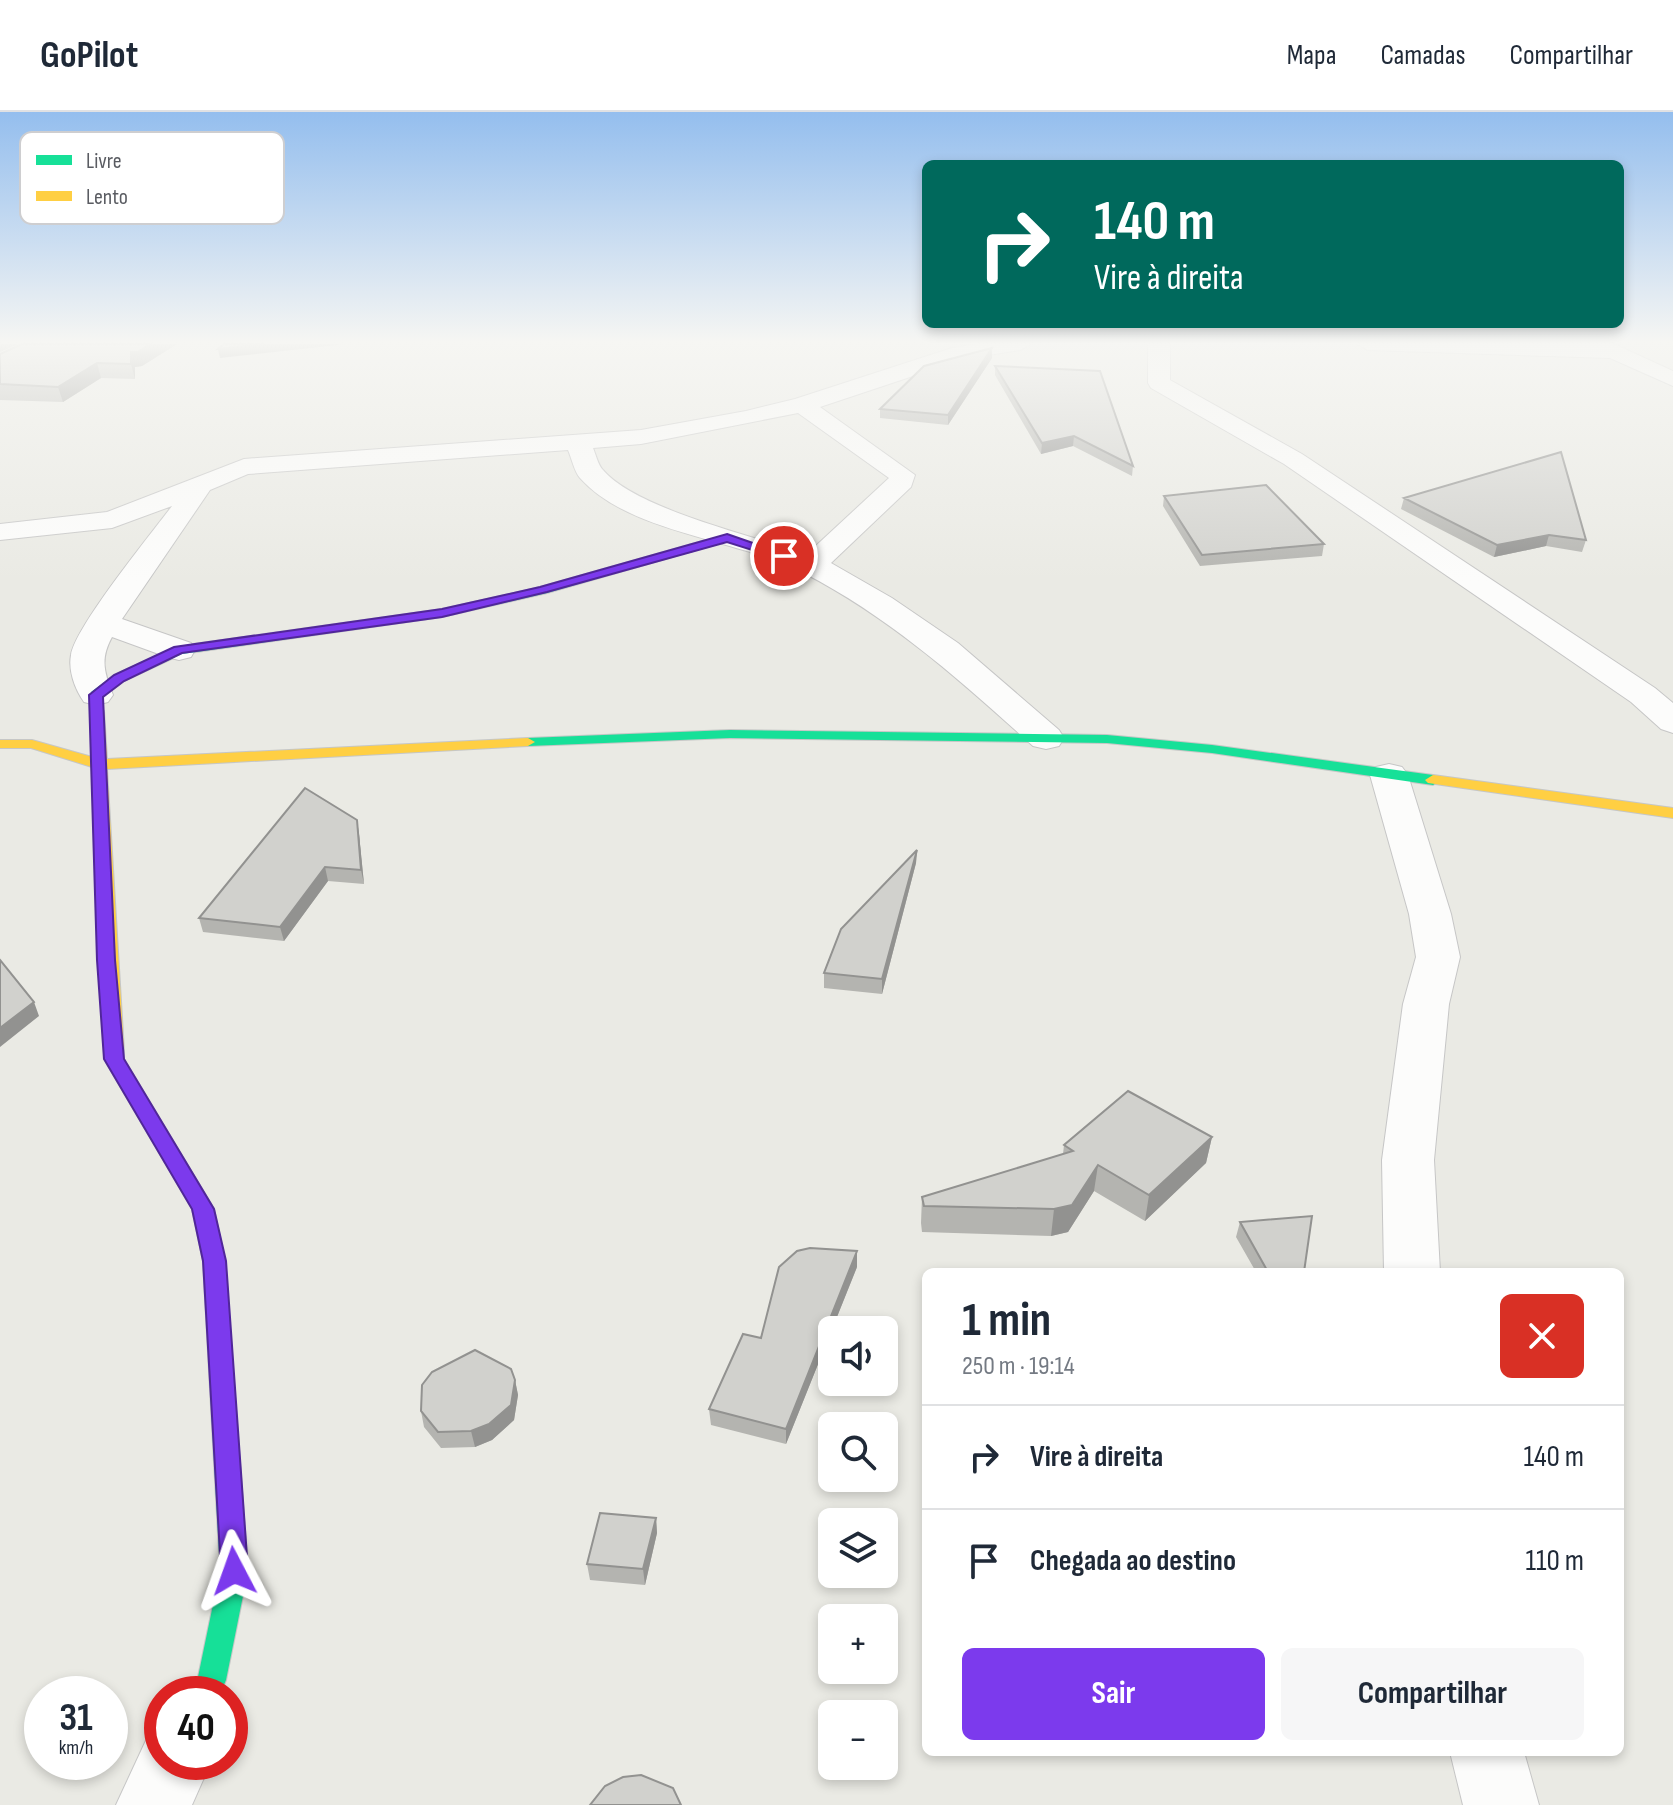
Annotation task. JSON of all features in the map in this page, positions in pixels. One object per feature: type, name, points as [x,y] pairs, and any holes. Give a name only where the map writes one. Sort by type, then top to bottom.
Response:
[{"type":"street","points":[[0,532],[112,520],[244,467],[641,437],[711,423]]},
{"type":"street","points":[[812,565],[902,481],[902,475],[828,423]]},
{"type":"street","points":[[1230,423],[1293,459],[1643,695],[1673,722]]},
{"type":"street","points":[[578,442],[590,473],[618,496],[727,538],[812,565],[881,605],[946,650],[1046,738]]},
{"type":"street","points":[[203,482],[103,623],[87,653],[87,671],[96,695],[114,1059],[203,1209],[214,1261],[234,1571],[213,1676]]},
{"type":"street","points":[[96,695],[119,678],[179,650],[442,613],[543,590],[727,538]]},
{"type":"street","points":[[103,623],[179,650]]},
{"type":"street","points":[[0,744],[41,746],[98,764],[369,748],[730,734],[1107,739],[1212,749],[1673,813]]},
{"type":"street","points":[[1389,775],[1430,914],[1438,957],[1426,1004],[1408,1160],[1412,1268]]},
{"type":"street","points":[[1488,1756],[1501,1805]]},
{"type":"street","points":[[154,1805],[166,1780]]},
{"type":"building","points":[[1030,423],[1118,423],[1133,466],[1074,436],[1042,443]]},
{"type":"building","points":[[1561,452],[1586,540],[1549,535],[1497,545],[1404,498]]},
{"type":"building","points":[[1266,485],[1324,544],[1202,555],[1164,496]]},
{"type":"building","points":[[305,788],[357,820],[361,870],[325,867],[280,927],[199,918]]},
{"type":"building","points":[[917,850],[882,979],[824,973],[841,929]]},
{"type":"building","points":[[0,960],[34,1002],[0,1028]]},
{"type":"building","points":[[1128,1091],[1212,1137],[1149,1195],[1098,1165],[1072,1205],[1054,1209],[924,1206],[922,1197],[1073,1151],[1064,1145]]},
{"type":"building","points":[[1312,1216],[1305,1268],[1266,1268],[1240,1222]]},
{"type":"building","points":[[810,1248],[857,1251],[831,1316],[818,1316],[818,1349],[786,1429],[709,1409],[743,1334],[761,1338],[779,1267],[797,1251]]},
{"type":"building","points":[[475,1350],[511,1369],[515,1380],[511,1405],[489,1424],[471,1431],[438,1432],[421,1411],[422,1385],[432,1372]]},
{"type":"building","points":[[600,1513],[656,1518],[643,1569],[587,1564]]},
{"type":"building","points":[[641,1775],[673,1788],[681,1805],[590,1805],[605,1786],[623,1777]]},
{"type":"traffic: fast","points":[[97,711],[96,695],[119,678],[179,650],[442,613],[543,590],[727,538]]},
{"type":"traffic: fast","points":[[528,742],[730,734],[1107,739],[1212,749],[1433,780]]},
{"type":"traffic: fast","points":[[114,1051],[114,1059],[203,1209],[214,1261],[234,1571],[213,1676]]},
{"type":"traffic: slow","points":[[97,711],[114,1051]]},
{"type":"traffic: slow","points":[[0,744],[32,744],[98,764],[135,764],[528,742]]},
{"type":"traffic: slow","points":[[1433,780],[1673,813]]},
{"type":"route","points":[[234,1571],[214,1261],[203,1209],[114,1059],[106,960],[96,695],[152,660],[179,650],[442,613],[543,590],[727,538],[784,556]]}]
